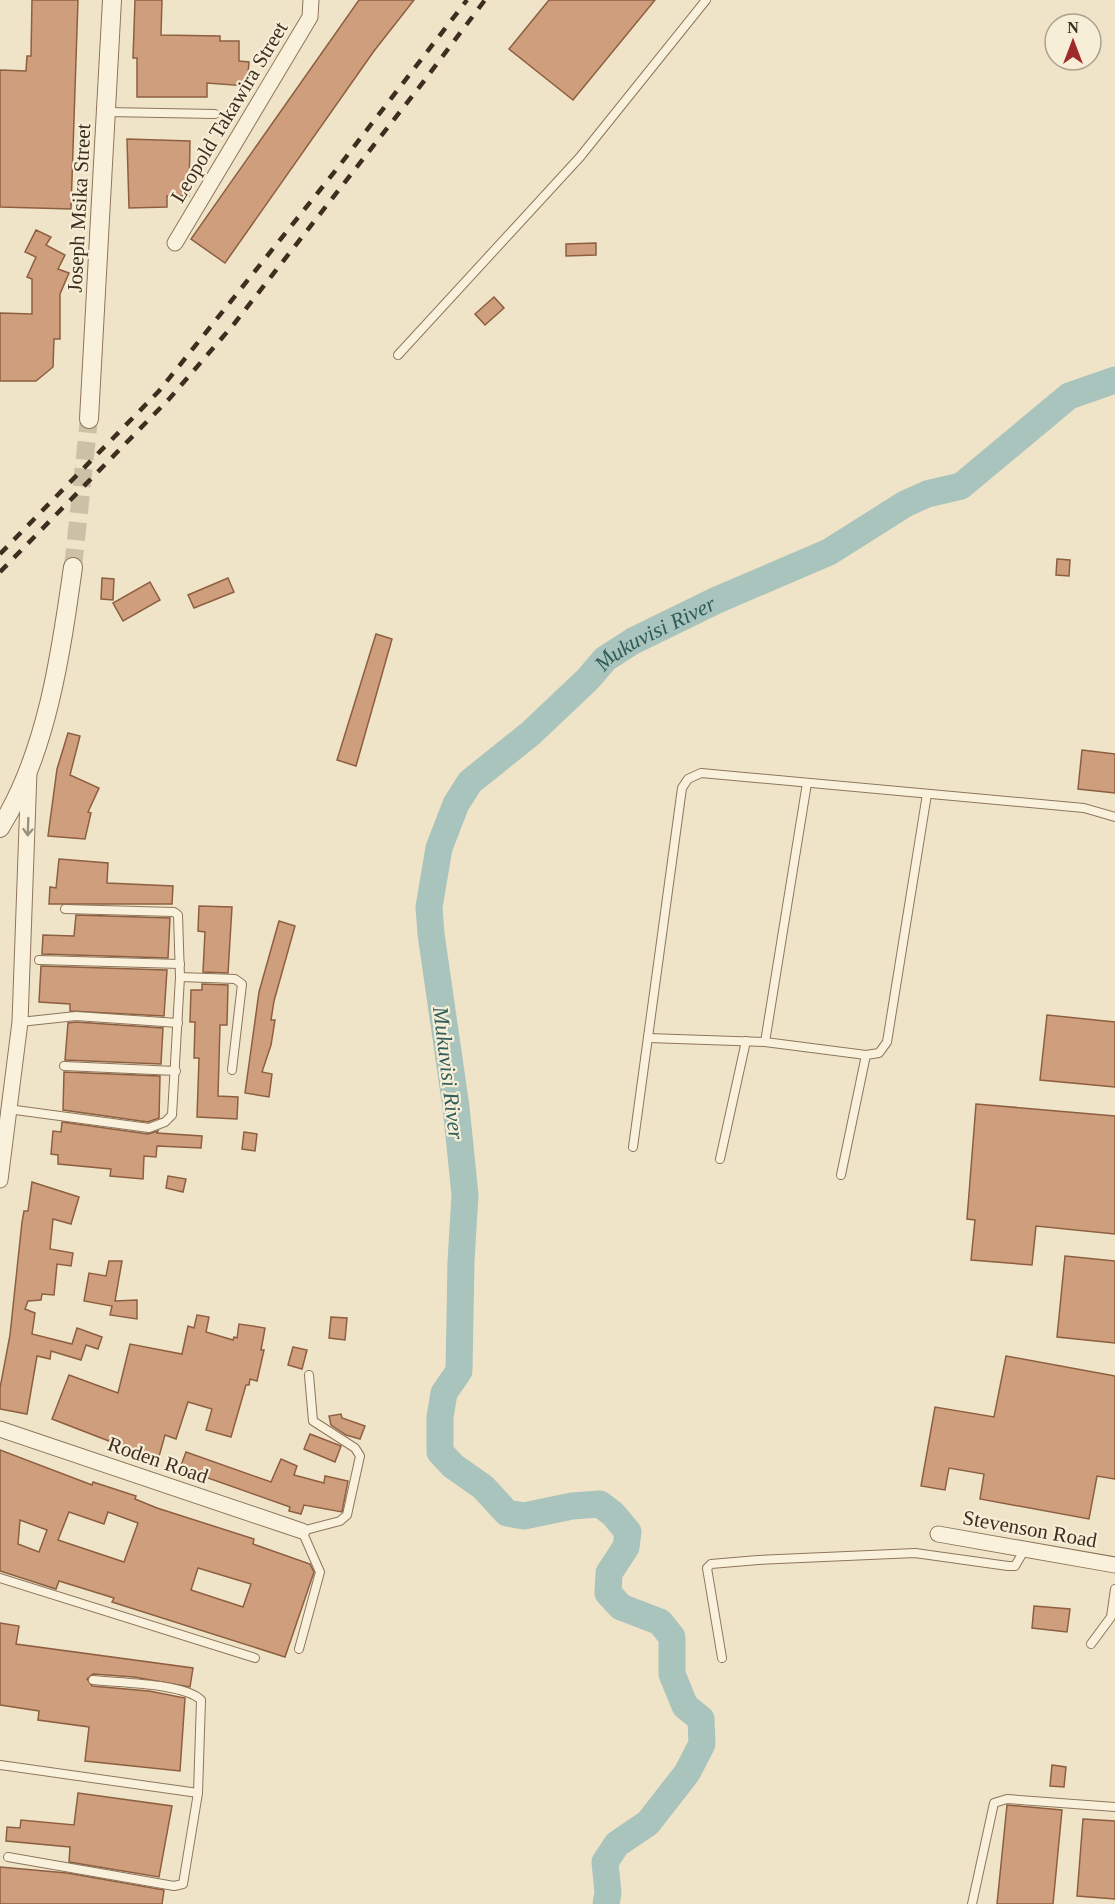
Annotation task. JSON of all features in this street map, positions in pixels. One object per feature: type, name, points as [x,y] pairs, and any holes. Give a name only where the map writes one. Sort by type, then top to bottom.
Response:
[{"type":"street","name":"Joseph Msika Street","points":[[89,419],[112,0]]},
{"type":"street","name":"Leopold Takawira Street","points":[[175,243],[310,17],[312,0]]},
{"type":"street","points":[[0,828],[29,768],[60,661],[73,567]]},
{"type":"street","points":[[0,1180],[3,1125],[8,1109],[20,1022],[29,768]]},
{"type":"street","name":"Roden Road","points":[[0,1428],[302,1531]]},
{"type":"street","name":"Stevenson Road","points":[[938,1534],[1115,1565]]},
{"type":"lane","points":[[398,355],[580,157],[706,0]]},
{"type":"lane","points":[[107,112],[215,114]]},
{"type":"lane","points":[[633,1147],[682,788],[688,779],[701,773],[1084,808],[1115,818]]},
{"type":"lane","points":[[765,1042],[807,783]]},
{"type":"lane","points":[[648,1038],[765,1042],[866,1055],[879,1053],[887,1042],[927,794]]},
{"type":"lane","points":[[8,1109],[149,1128],[165,1122],[172,1115],[180,976],[180,919],[174,912],[66,909]]},
{"type":"lane","points":[[39,960],[180,964]]},
{"type":"lane","points":[[180,976],[235,979],[242,984],[232,1071]]},
{"type":"lane","points":[[20,1022],[76,1016],[178,1023]]},
{"type":"lane","points":[[720,1160],[746,1041]]},
{"type":"lane","points":[[841,1175],[866,1055]]},
{"type":"lane","points":[[64,1066],[176,1071]]},
{"type":"lane","points":[[299,1649],[320,1572],[302,1531],[340,1521],[347,1515],[360,1456],[354,1448],[313,1421],[309,1375]]},
{"type":"lane","points":[[722,1658],[707,1568],[711,1564],[769,1559],[915,1553],[1015,1566],[1025,1549]]},
{"type":"lane","points":[[0,1578],[255,1658]]},
{"type":"lane","points":[[1091,1644],[1111,1617],[1115,1589]]},
{"type":"lane","points":[[8,1857],[174,1886],[183,1884],[198,1793],[201,1700],[196,1695],[174,1689],[93,1680]]},
{"type":"lane","points":[[0,1765],[198,1793]]},
{"type":"lane","points":[[972,1904],[994,1803],[1007,1799],[1115,1807]]},
{"type":"building","points":[[32,0],[78,0],[71,209],[0,207],[0,70],[26,71],[27,56],[31,56]]},
{"type":"building","points":[[135,0],[162,0],[161,35],[220,36],[220,41],[239,41],[239,61],[249,62],[247,86],[207,83],[207,97],[137,97],[137,58],[133,58]]},
{"type":"building","points":[[359,0],[414,0],[374,51],[225,263],[191,239]]},
{"type":"building","points":[[549,0],[655,0],[573,100],[509,49]]},
{"type":"building","points":[[127,139],[190,141],[189,196],[167,196],[167,207],[129,208]]},
{"type":"building","points":[[36,230],[51,237],[46,245],[65,255],[58,269],[69,273],[60,294],[60,339],[54,339],[53,367],[36,381],[0,381],[0,313],[32,314],[32,279],[27,277],[36,257],[25,252]]},
{"type":"building","points":[[596,243],[596,255],[566,256],[566,244]]},
{"type":"building","points":[[494,297],[504,308],[485,325],[475,314]]},
{"type":"building","points":[[1057,559],[1070,560],[1069,576],[1056,575]]},
{"type":"building","points":[[102,578],[114,579],[113,600],[101,599]]},
{"type":"building","points":[[228,578],[234,592],[194,608],[188,595]]},
{"type":"building","points":[[150,582],[160,600],[123,621],[113,603]]},
{"type":"building","points":[[376,634],[392,639],[356,766],[337,760]]},
{"type":"building","points":[[68,733],[80,736],[70,775],[99,788],[88,812],[91,813],[85,839],[48,836],[57,769]]},
{"type":"building","points":[[1082,750],[1115,754],[1115,793],[1078,789]]},
{"type":"building","points":[[59,859],[108,863],[107,883],[173,886],[172,904],[49,904],[50,887],[56,888]]},
{"type":"building","points":[[199,906],[232,907],[228,973],[203,972],[205,932],[198,931]]},
{"type":"building","points":[[76,915],[170,918],[168,958],[42,954],[43,935],[74,936]]},
{"type":"building","points":[[279,921],[295,926],[274,1001],[271,1020],[275,1020],[271,1045],[262,1072],[272,1074],[269,1097],[245,1093],[259,992]]},
{"type":"building","points":[[41,966],[167,970],[164,1016],[70,1011],[70,1004],[39,1002]]},
{"type":"building","points":[[202,984],[228,985],[227,1025],[220,1025],[218,1096],[238,1097],[237,1119],[197,1117],[199,1058],[194,1058],[195,1022],[190,1022],[191,990],[202,990]]},
{"type":"building","points":[[1047,1015],[1115,1022],[1115,1087],[1040,1080]]},
{"type":"building","points":[[68,1023],[163,1028],[161,1064],[65,1060]]},
{"type":"building","points":[[64,1072],[160,1076],[159,1118],[148,1122],[63,1110]]},
{"type":"building","points":[[976,1104],[1115,1116],[1115,1234],[1036,1226],[1032,1265],[971,1260],[975,1220],[967,1219]]},
{"type":"building","points":[[62,1122],[148,1134],[158,1131],[157,1133],[202,1136],[201,1148],[157,1146],[156,1157],[144,1156],[143,1179],[110,1176],[111,1169],[58,1164],[58,1155],[51,1154],[53,1131],[61,1132]]},
{"type":"building","points":[[244,1132],[257,1134],[255,1151],[242,1149]]},
{"type":"building","points":[[168,1176],[186,1179],[183,1192],[166,1188]]},
{"type":"building","points":[[32,1182],[79,1197],[71,1224],[53,1219],[50,1249],[73,1253],[71,1266],[57,1264],[54,1295],[42,1294],[41,1300],[28,1301],[25,1309],[35,1313],[32,1334],[72,1344],[77,1328],[102,1337],[98,1349],[86,1345],[81,1360],[51,1351],[50,1359],[37,1356],[27,1414],[0,1409],[0,1388],[10,1335],[22,1222],[24,1211],[28,1211]]},
{"type":"building","points":[[1065,1256],[1115,1261],[1115,1343],[1057,1337]]},
{"type":"building","points":[[109,1261],[122,1261],[115,1301],[137,1300],[137,1319],[110,1315],[112,1306],[84,1301],[89,1273],[106,1276]]},
{"type":"building","points":[[197,1315],[209,1317],[206,1332],[233,1340],[234,1337],[237,1338],[239,1324],[265,1328],[261,1350],[264,1350],[257,1381],[250,1379],[249,1385],[246,1385],[231,1437],[206,1430],[212,1409],[188,1402],[176,1439],[165,1435],[158,1460],[52,1419],[69,1375],[118,1393],[130,1344],[182,1354],[188,1326],[194,1328]]},
{"type":"building","points":[[331,1317],[347,1318],[345,1340],[329,1338]]},
{"type":"building","points":[[293,1347],[307,1350],[302,1369],[288,1365]]},
{"type":"building","points":[[1006,1356],[1115,1376],[1115,1479],[1097,1476],[1089,1519],[980,1499],[984,1474],[949,1468],[945,1490],[921,1486],[935,1407],[994,1417]]},
{"type":"building","points":[[341,1414],[342,1418],[365,1426],[360,1439],[346,1435],[331,1425],[329,1416]]},
{"type":"building","points":[[310,1434],[341,1446],[335,1462],[304,1449]]},
{"type":"building","points":[[0,1450],[92,1485],[93,1482],[136,1496],[135,1499],[157,1508],[254,1539],[253,1544],[310,1564],[314,1572],[285,1657],[112,1602],[114,1598],[59,1581],[56,1589],[0,1571]],"holes":[[[69,1512],[104,1524],[108,1512],[138,1523],[124,1562],[58,1540]],[[20,1520],[47,1530],[39,1552],[18,1544]],[[198,1568],[251,1584],[243,1607],[191,1590]]]},
{"type":"building","points":[[186,1452],[271,1482],[281,1459],[297,1466],[294,1475],[324,1483],[325,1476],[348,1481],[342,1512],[304,1505],[301,1514],[289,1511],[290,1507],[180,1468]]},
{"type":"building","points":[[1034,1606],[1070,1609],[1067,1632],[1032,1628]]},
{"type":"building","points":[[0,1623],[19,1626],[16,1644],[193,1668],[190,1687],[134,1677],[93,1674],[87,1679],[92,1686],[149,1691],[185,1698],[180,1771],[85,1761],[89,1727],[38,1720],[39,1711],[0,1705]]},
{"type":"building","points":[[1052,1765],[1066,1767],[1064,1787],[1050,1786]]},
{"type":"building","points":[[78,1793],[172,1806],[159,1877],[69,1862],[70,1847],[6,1841],[7,1827],[20,1828],[21,1820],[74,1825]]},
{"type":"building","points":[[1007,1805],[1062,1810],[1053,1904],[997,1904]]},
{"type":"building","points":[[1083,1819],[1115,1821],[1115,1899],[1077,1896]]},
{"type":"building","points":[[0,1867],[67,1873],[164,1890],[162,1904],[0,1904]]},
{"type":"waterway","name":"Mukuvisi River","points":[[606,1904],[608,1893],[605,1862],[617,1844],[648,1823],[687,1773],[702,1744],[701,1719],[685,1706],[672,1674],[672,1637],[660,1622],[621,1607],[608,1593],[609,1573],[626,1547],[628,1532],[613,1514],[600,1504],[572,1506],[524,1516],[507,1513],[483,1487],[453,1466],[440,1452],[440,1417],[444,1393],[459,1371],[465,1195],[456,1107],[431,934],[429,907],[439,848],[456,804],[470,782],[531,733],[588,679],[605,659],[633,641],[717,600],[829,552],[905,504],[927,494],[961,486],[1069,396],[1115,380]]},
{"type":"tunnel","points":[[73,567],[89,419]]},
{"type":"railway","points":[[0,554],[159,391],[336,170],[467,0]]},
{"type":"railway","points":[[0,572],[170,398],[234,324],[485,0]]}]
